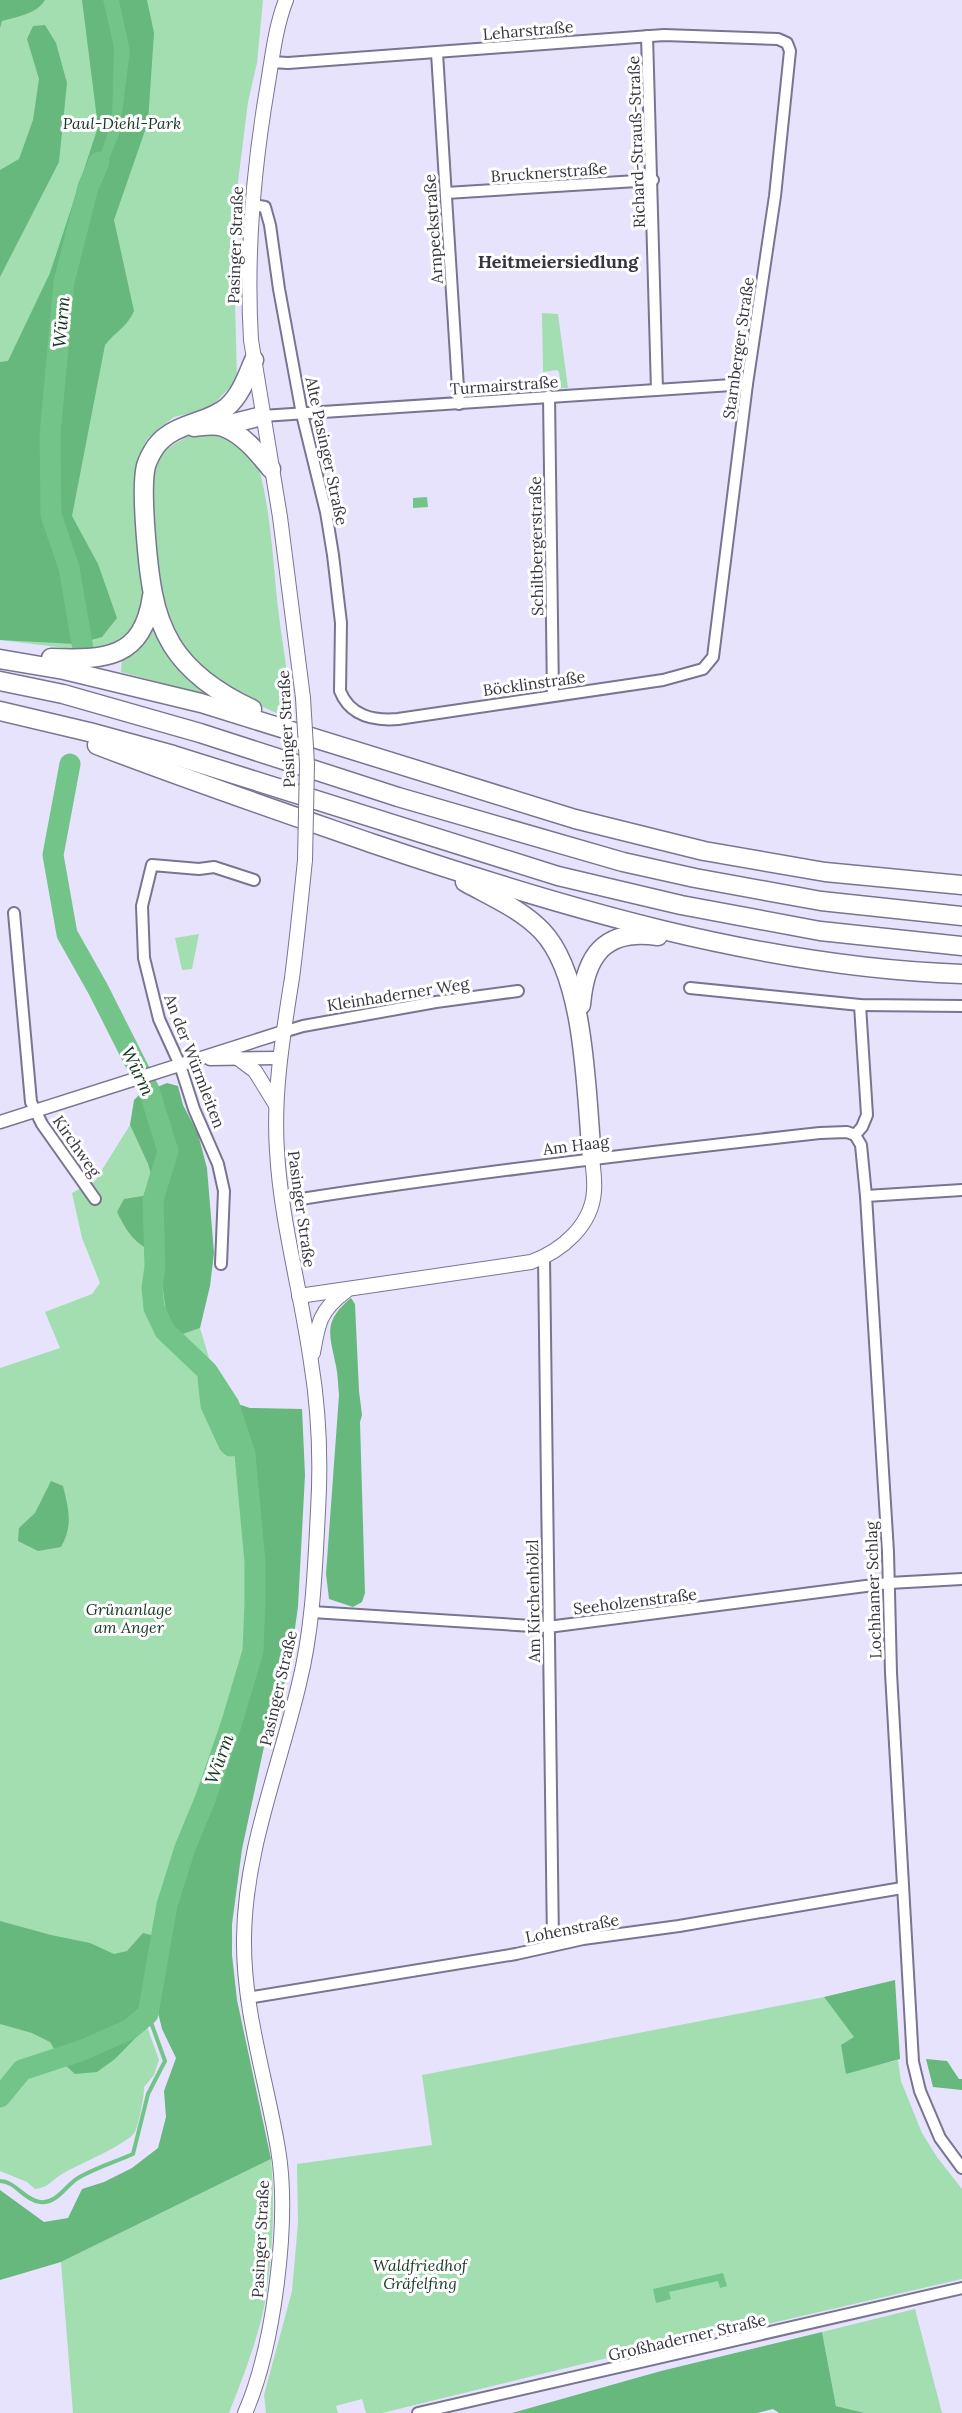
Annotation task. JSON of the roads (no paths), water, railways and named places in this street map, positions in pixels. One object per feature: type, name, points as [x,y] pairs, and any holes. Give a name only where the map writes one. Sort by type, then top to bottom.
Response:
[{"type":"highway","points":[[224,417],[243,386],[254,360]]},
{"type":"highway","points":[[262,416],[224,417],[183,427],[173,431],[158,444],[146,467],[145,515],[153,594],[171,644],[194,672],[237,702],[294,731]]},
{"type":"highway","points":[[224,417],[271,469]]},
{"type":"highway","points":[[0,658],[85,659],[119,652],[130,646],[146,623],[153,594]]},
{"type":"highway","points":[[0,658],[97,677],[201,703],[575,819],[704,851],[825,872],[962,885]]},
{"type":"highway","points":[[0,681],[63,694],[189,729],[398,796],[623,862],[821,901],[962,916]]},
{"type":"highway","points":[[0,711],[173,755],[558,876],[681,905],[820,931],[962,946]]},
{"type":"highway","points":[[27,717],[230,794],[433,864],[535,895],[705,940],[838,963],[962,974]]},
{"type":"highway","points":[[433,864],[510,906],[543,932],[563,963],[571,985],[579,1022],[592,1158]]},
{"type":"highway","points":[[579,1022],[583,982],[588,965],[606,945],[615,939],[632,935],[651,935],[705,940]]},
{"type":"main road","name":"Pasinger Straße","points":[[248,2411],[268,2339],[276,2290],[282,2181],[278,2150],[247,1998],[244,1954],[248,1882],[254,1850],[300,1681],[312,1612],[319,1506],[320,1445],[311,1361],[279,1174],[277,1107],[280,1058],[301,904],[304,860],[307,765],[303,698],[282,528],[262,416],[249,313],[253,205],[260,130],[281,12],[286,0]]},
{"type":"main road","points":[[239,1059],[255,1071],[277,1107]]},
{"type":"main road","points":[[299,1296],[531,1262],[544,1257],[571,1238],[589,1214],[594,1192],[592,1158]]},
{"type":"main road","points":[[311,1361],[322,1314],[333,1300],[348,1290]]},
{"type":"street","name":"Leharstraße","points":[[271,62],[288,63],[437,53],[647,36],[778,39],[787,43]]},
{"type":"street","name":"Richard-Strauß-Straße","points":[[647,36],[653,180],[657,390]]},
{"type":"street","name":"Starnberger Straße","points":[[713,657],[747,384],[775,196],[790,51],[787,43]]},
{"type":"street","name":"Arnpeckstraße","points":[[437,53],[459,404]]},
{"type":"street","name":"Brucknerstraße","points":[[446,193],[653,180]]},
{"type":"street","name":"Alte Pasinger Straße","points":[[253,205],[265,207],[270,225],[282,309],[302,414],[326,512],[335,566],[340,623],[340,691],[344,702],[354,711]]},
{"type":"street","name":"Turmairstraße","points":[[262,416],[747,384]]},
{"type":"street","name":"Schiltbergerstraße","points":[[549,396],[553,696]]},
{"type":"street","name":"Böcklinstraße","points":[[354,711],[365,716],[390,719],[663,680],[703,669],[713,657]]},
{"type":"street","name":"An der Würmleiten","points":[[221,1264],[224,1221],[222,1182],[218,1164],[194,1108],[180,1065],[159,1019],[144,958],[142,906],[152,865],[199,869],[214,867],[254,880]]},
{"type":"street","points":[[14,913],[18,969],[26,1026],[30,1095],[35,1111]]},
{"type":"street","points":[[690,988],[860,1005],[962,1006]]},
{"type":"street","name":"Kleinhaderner Weg","points":[[283,1032],[303,1026],[436,1002],[518,991]]},
{"type":"street","points":[[855,1135],[862,1127],[867,1115],[860,1005]]},
{"type":"street","points":[[0,1122],[283,1032]]},
{"type":"street","points":[[200,1059],[280,1058]]},
{"type":"street","name":"Kirchweg","points":[[35,1111],[95,1198]]},
{"type":"street","name":"Am Haag","points":[[301,1199],[456,1175],[592,1158],[820,1133],[847,1132],[855,1135]]},
{"type":"street","name":"Lochhamer Schlag","points":[[855,1135],[861,1145],[866,1196],[889,1583],[891,1673],[913,2062],[920,2091],[940,2138],[962,2168]]},
{"type":"street","points":[[866,1196],[962,1190]]},
{"type":"street","name":"Am Kirchenhölzl","points":[[544,1257],[553,1944]]},
{"type":"street","name":"Seeholzenstraße","points":[[312,1612],[548,1627],[889,1583],[962,1579]]},
{"type":"street","name":"Lohenstraße","points":[[247,1998],[516,1954],[553,1944],[902,1888]]},
{"type":"street","name":"Großhaderner Straße","points":[[418,2413],[962,2288]]},
{"type":"waterway","name":"Würm","points":[[83,649],[69,568],[51,515],[50,435],[64,282],[88,187],[99,162]]},
{"type":"waterway","name":"Würm","points":[[0,2097],[22,2070],[83,2050],[130,2029],[148,2014],[167,1905],[185,1848],[206,1797],[232,1722],[253,1651],[255,1562],[245,1454],[229,1405],[207,1371],[165,1331],[154,1308],[152,1288],[155,1267],[153,1200],[168,1151],[149,1090],[98,989],[67,934],[53,855],[70,764]]},
{"type":"waterway","name":"Würm","points":[[208,1378],[211,1405],[231,1446]]},
{"type":"waterway","name":"Würm","points":[[0,2181],[10,2184],[34,2201],[46,2202],[56,2197],[78,2178],[133,2154],[148,2094],[165,2061],[148,2014]]},
{"type":"district","name":"Heitmeiersiedlung","points":[[558,261]]},
{"type":"park label","name":"Paul-Diehl-Park","points":[[122,123]]},
{"type":"park label","name":"Grünanlage am Anger","points":[[129,1618]]},
{"type":"park label","name":"Waldfriedhof Gräfelfing","points":[[420,2274]]}]
